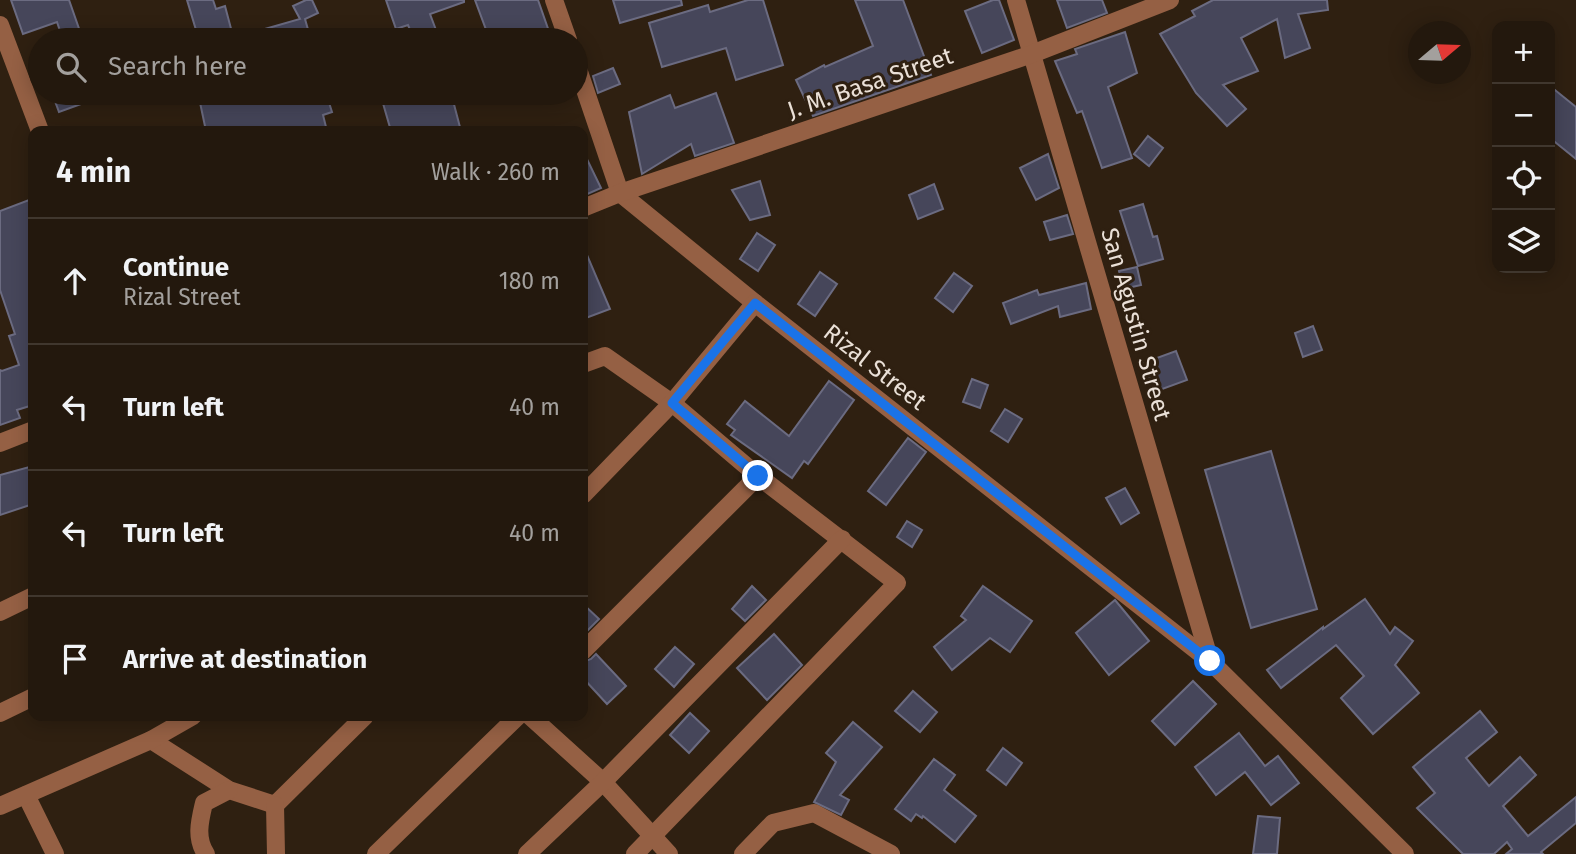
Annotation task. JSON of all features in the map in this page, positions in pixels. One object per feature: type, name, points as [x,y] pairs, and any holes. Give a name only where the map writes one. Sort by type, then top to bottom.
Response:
[{"type":"street","points":[[554,0],[564,28]]},
{"type":"street","name":"San Agustin Street","points":[[1016,0],[1210,661]]},
{"type":"street","name":"J. M. Basa Street","points":[[588,206],[1032,54],[1170,0]]},
{"type":"street","points":[[0,25],[28,99]]},
{"type":"street","points":[[588,98],[620,193]]},
{"type":"street","points":[[30,105],[38,126]]},
{"type":"street","name":"Rizal Street","points":[[620,193],[755,303],[1210,661],[1405,854]]},
{"type":"street","points":[[588,490],[672,403],[755,303]]},
{"type":"street","points":[[588,362],[605,356],[672,403],[758,476],[897,583],[635,854]]},
{"type":"street","points":[[0,443],[28,432]]},
{"type":"street","points":[[588,646],[758,476]]},
{"type":"street","points":[[527,854],[603,782],[842,539]]},
{"type":"street","points":[[0,612],[28,598]]},
{"type":"street","points":[[0,713],[28,699]]},
{"type":"street","points":[[0,806],[151,740],[184,721]]},
{"type":"street","points":[[276,854],[275,805],[360,721]]},
{"type":"street","points":[[376,854],[513,721]]},
{"type":"street","points":[[536,721],[603,782],[669,854]]},
{"type":"street","points":[[151,740],[229,790],[275,805]]},
{"type":"street","points":[[206,854],[202,849],[198,827],[204,803],[229,790]]},
{"type":"street","points":[[26,795],[55,854]]},
{"type":"street","points":[[743,854],[773,823],[814,813],[891,854]]},
{"type":"building","points":[[11,0],[69,0],[79,28],[59,28],[57,22],[40,28],[28,28],[28,32],[23,34]]},
{"type":"building","points":[[187,0],[213,0],[216,9],[225,6],[231,28],[195,28]]},
{"type":"building","points":[[312,0],[318,13],[305,19],[308,28],[268,28],[300,19],[293,6]]},
{"type":"building","points":[[386,0],[464,0],[430,14],[435,28],[409,28],[408,25],[396,28]]},
{"type":"building","points":[[475,0],[538,0],[548,28],[485,28]]},
{"type":"building","points":[[613,0],[681,0],[682,5],[620,23]]},
{"type":"building","points":[[748,0],[763,0],[783,65],[736,80],[726,48],[662,67],[649,23],[708,5],[710,12]]},
{"type":"building","points":[[855,0],[903,0],[931,75],[813,116],[796,80],[824,65],[825,67],[873,46]]},
{"type":"building","points":[[999,0],[1014,40],[982,53],[965,11]]},
{"type":"building","points":[[1057,0],[1102,0],[1107,13],[1067,28]]},
{"type":"building","points":[[1213,0],[1327,0],[1328,10],[1298,14],[1310,48],[1285,58],[1277,19],[1241,38],[1258,71],[1223,85],[1246,109],[1227,126],[1196,93],[1160,34],[1195,16],[1192,11]]},
{"type":"building","points":[[1125,32],[1137,73],[1108,87],[1132,158],[1102,168],[1082,111],[1077,113],[1055,61],[1077,54],[1075,49]]},
{"type":"building","points":[[613,68],[620,84],[598,93],[593,76]]},
{"type":"building","points":[[1555,90],[1576,107],[1576,159],[1555,142]]},
{"type":"building","points":[[716,93],[734,143],[695,156],[691,144],[642,174],[629,112],[670,95],[675,108]]},
{"type":"building","points":[[56,105],[78,105],[59,112]]},
{"type":"building","points":[[201,105],[330,105],[332,112],[323,115],[326,126],[205,126]]},
{"type":"building","points":[[383,105],[454,105],[460,126],[390,126]]},
{"type":"building","points":[[1148,136],[1163,148],[1149,166],[1134,154]]},
{"type":"building","points":[[1048,154],[1059,188],[1036,200],[1020,168]]},
{"type":"building","points":[[588,161],[601,188],[588,194]]},
{"type":"building","points":[[760,181],[770,215],[750,220],[732,190]]},
{"type":"building","points":[[934,184],[943,209],[918,219],[909,195]]},
{"type":"building","points":[[28,200],[28,407],[17,410],[20,418],[0,425],[0,370],[19,365],[9,336],[15,334],[0,290],[0,211]]},
{"type":"building","points":[[1143,204],[1153,237],[1157,236],[1163,259],[1138,266],[1120,211]]},
{"type":"building","points":[[1067,215],[1073,234],[1050,240],[1044,222]]},
{"type":"building","points":[[757,233],[775,245],[758,271],[740,259]]},
{"type":"building","points":[[588,257],[610,309],[588,317]]},
{"type":"building","points":[[1137,267],[1141,285],[1123,289],[1119,271]]},
{"type":"building","points":[[820,272],[837,284],[815,316],[798,304]]},
{"type":"building","points":[[954,273],[972,286],[953,312],[935,298]]},
{"type":"building","points":[[1086,283],[1091,309],[1060,317],[1058,306],[1011,324],[1003,303],[1037,290],[1039,295]]},
{"type":"building","points":[[1313,326],[1322,350],[1303,357],[1295,333]]},
{"type":"building","points":[[1176,351],[1187,380],[1154,392],[1143,363]]},
{"type":"building","points":[[972,379],[988,385],[980,408],[963,402]]},
{"type":"building","points":[[829,381],[854,400],[808,464],[804,461],[792,478],[731,435],[735,430],[727,424],[745,401],[789,436]]},
{"type":"building","points":[[1005,409],[1022,419],[1008,442],[991,431]]},
{"type":"building","points":[[908,438],[926,452],[886,505],[868,491]]},
{"type":"building","points":[[1271,451],[1317,609],[1251,628],[1205,470]]},
{"type":"building","points":[[28,467],[28,506],[0,515],[0,475]]},
{"type":"building","points":[[1125,488],[1139,513],[1121,524],[1106,498]]},
{"type":"building","points":[[907,521],[922,530],[912,547],[897,537]]},
{"type":"building","points":[[752,586],[766,600],[745,621],[732,609]]},
{"type":"building","points":[[983,586],[1032,621],[1010,652],[990,638],[952,670],[934,647],[966,620],[961,616]]},
{"type":"building","points":[[1365,599],[1390,634],[1395,627],[1413,641],[1395,665],[1419,693],[1373,734],[1341,698],[1364,676],[1336,645],[1281,688],[1267,670]]},
{"type":"building","points":[[1115,600],[1149,641],[1109,675],[1076,633]]},
{"type":"building","points":[[588,609],[599,619],[588,630]]},
{"type":"building","points":[[774,634],[802,665],[767,700],[737,668]]},
{"type":"building","points":[[675,647],[694,664],[674,687],[655,669]]},
{"type":"building","points":[[596,654],[626,686],[607,704],[588,683],[588,660]]},
{"type":"building","points":[[1193,681],[1216,704],[1175,745],[1152,721]]},
{"type":"building","points":[[913,691],[937,712],[920,732],[895,711]]},
{"type":"building","points":[[1480,711],[1497,732],[1466,758],[1489,786],[1520,757],[1536,775],[1503,806],[1528,836],[1576,797],[1576,823],[1541,852],[1543,854],[1506,854],[1512,849],[1507,842],[1494,854],[1463,854],[1417,808],[1435,793],[1413,767]]},
{"type":"building","points":[[690,713],[709,731],[689,753],[670,735]]},
{"type":"building","points":[[853,722],[882,747],[840,795],[849,800],[841,815],[814,802],[836,762],[826,753]]},
{"type":"building","points":[[1239,733],[1265,766],[1278,756],[1299,783],[1271,805],[1245,772],[1216,795],[1195,767]]},
{"type":"building","points":[[1003,748],[1022,763],[1006,785],[987,770]]},
{"type":"building","points":[[934,759],[955,775],[944,790],[976,816],[955,842],[923,816],[922,818],[916,814],[911,821],[895,809]]},
{"type":"building","points":[[1258,816],[1280,818],[1277,854],[1253,854]]},
{"type":"route","points":[[758,476],[672,403],[755,303],[1210,661]]}]
